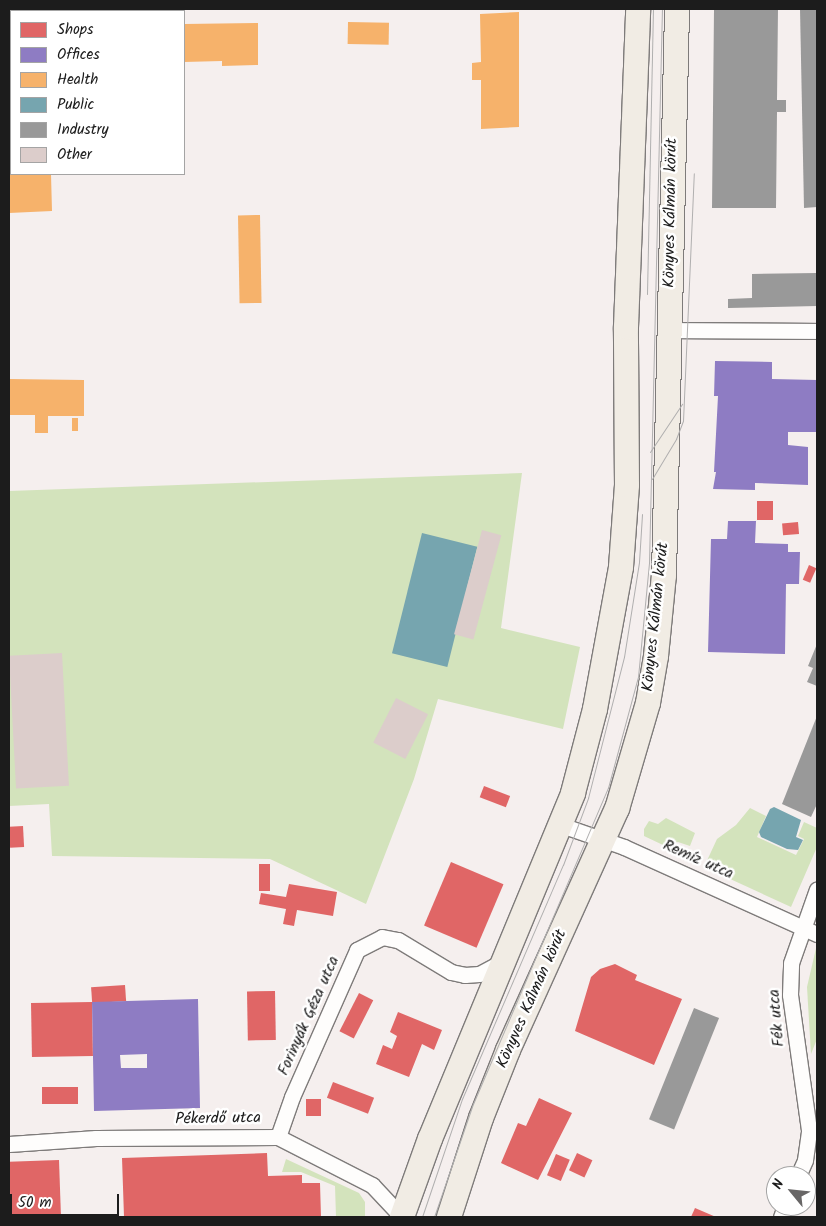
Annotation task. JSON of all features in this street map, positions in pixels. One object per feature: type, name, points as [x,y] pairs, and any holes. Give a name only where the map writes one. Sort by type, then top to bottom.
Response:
[{"type":"main road","points":[[402,1217],[430,1138],[561,825],[588,738],[621,567],[627,485],[626,327],[638,9]]},
{"type":"main road","name":"Könyves Kálmán körút","points":[[449,1217],[481,1118],[508,1050],[604,838],[633,762],[656,656],[664,575],[676,9]]},
{"type":"street","points":[[668,330],[817,331]]},
{"type":"street","name":"Remíz utca","points":[[561,825],[604,838],[817,934]]},
{"type":"street","name":"Fék utca","points":[[802,1166],[809,1130],[790,995],[791,963],[817,888]]},
{"type":"street","name":"Forinyák Géza utca","points":[[278,1136],[292,1097],[357,950],[382,937],[398,940],[451,972],[465,975],[479,974],[504,960]]},
{"type":"street","name":"Pékerdő utca","points":[[9,1144],[96,1138],[278,1136],[372,1185],[402,1217]]},
{"type":"green space","points":[[522,473],[501,628],[580,647],[563,729],[438,699],[414,779],[366,904],[270,859],[52,856],[49,804],[9,806],[9,491]]},
{"type":"green space","points":[[750,808],[766,816],[757,837],[796,855],[804,839],[798,836],[804,822],[817,828],[817,847],[791,907],[704,867],[717,839],[736,825]]},
{"type":"green space","points":[[666,818],[695,833],[690,846],[678,842],[663,845],[644,836],[644,829],[649,821],[658,824]]},
{"type":"green space","points":[[817,944],[817,1039],[811,1054],[807,987]]},
{"type":"green space","points":[[286,1159],[359,1193],[365,1202],[365,1217],[336,1217],[335,1186],[301,1172],[282,1172]]},
{"type":"building: Shops","points":[[757,501],[773,501],[773,520],[757,520]]},
{"type":"building: Shops","points":[[798,522],[799,534],[783,535],[782,523]]},
{"type":"building: Shops","points":[[809,565],[816,568],[810,583],[803,580]]},
{"type":"building: Shops","points":[[484,786],[510,796],[506,807],[480,797]]},
{"type":"building: Shops","points":[[23,826],[24,847],[10,848],[9,827]]},
{"type":"building: Shops","points":[[451,862],[503,884],[477,948],[424,926]]},
{"type":"building: Shops","points":[[259,864],[270,864],[270,891],[259,891]]},
{"type":"building: Shops","points":[[289,884],[337,892],[333,916],[297,910],[294,926],[283,924],[286,909],[259,904],[261,893],[286,897]]},
{"type":"building: Shops","points":[[615,964],[637,975],[635,980],[682,999],[654,1065],[575,1031],[591,977],[600,969]]},
{"type":"building: Shops","points":[[125,985],[126,1001],[92,1003],[91,987]]},
{"type":"building: Shops","points":[[247,991],[275,991],[276,1040],[248,1040]]},
{"type":"building: Shops","points":[[359,993],[373,1000],[354,1039],[339,1031]]},
{"type":"building: Shops","points":[[92,1002],[93,1056],[32,1057],[31,1003]]},
{"type":"building: Shops","points":[[398,1012],[442,1030],[434,1050],[422,1044],[409,1077],[376,1064],[383,1045],[392,1049],[397,1036],[390,1032]]},
{"type":"building: Shops","points":[[333,1082],[374,1098],[368,1114],[327,1098]]},
{"type":"building: Shops","points":[[42,1087],[78,1087],[78,1104],[42,1104]]},
{"type":"building: Shops","points":[[539,1098],[572,1113],[538,1180],[501,1163],[518,1123],[526,1126]]},
{"type":"building: Shops","points":[[306,1099],[321,1099],[321,1116],[306,1116]]},
{"type":"building: Shops","points":[[267,1153],[268,1176],[302,1175],[302,1183],[320,1183],[321,1217],[124,1217],[122,1158]]},
{"type":"building: Shops","points":[[577,1153],[592,1160],[584,1177],[569,1170]]},
{"type":"building: Shops","points":[[556,1154],[570,1160],[561,1181],[547,1175]]},
{"type":"building: Shops","points":[[59,1160],[61,1217],[11,1217],[9,1162]]},
{"type":"building: Shops","points":[[695,1208],[716,1217],[691,1217]]},
{"type":"building: Offices","points":[[715,361],[772,362],[772,379],[817,380],[817,432],[788,432],[788,445],[808,447],[808,485],[755,483],[755,490],[713,489],[716,472],[714,472],[718,396],[714,396]]},
{"type":"building: Offices","points":[[728,521],[756,521],[755,543],[788,544],[788,552],[800,552],[799,584],[786,584],[785,654],[708,652],[711,539],[727,539]]},
{"type":"building: Offices","points":[[198,999],[200,1108],[94,1111],[92,1002]],"holes":[[[147,1054],[147,1068],[121,1068],[120,1055]]]},
{"type":"building: Health","points":[[519,12],[519,127],[481,129],[481,80],[472,80],[472,63],[481,62],[480,14]]},
{"type":"building: Health","points":[[348,22],[389,23],[389,45],[348,44]]},
{"type":"building: Health","points":[[258,23],[258,65],[222,66],[222,61],[185,62],[185,24]]},
{"type":"building: Health","points":[[10,108],[10,175],[51,175],[52,211],[9,213]]},
{"type":"building: Health","points":[[238,215],[260,215],[262,303],[240,303]]},
{"type":"building: Health","points":[[9,379],[84,380],[84,416],[48,416],[48,433],[35,433],[35,415],[9,415]]},
{"type":"building: Health","points":[[72,418],[78,418],[78,431],[72,431]]},
{"type":"building: Public","points":[[422,533],[477,547],[447,667],[392,653]]},
{"type":"building: Public","points":[[774,807],[801,820],[796,837],[803,840],[798,850],[787,849],[761,837],[759,832],[770,809]]},
{"type":"building: Industry","points":[[714,9],[778,9],[777,100],[786,100],[786,112],[777,112],[776,208],[712,208]]},
{"type":"building: Industry","points":[[800,9],[817,9],[817,207],[804,208]]},
{"type":"building: Industry","points":[[817,273],[817,306],[728,308],[728,299],[752,298],[752,274]]},
{"type":"building: Industry","points":[[817,644],[817,686],[807,682],[813,668],[808,666]]},
{"type":"building: Industry","points":[[817,716],[817,804],[811,817],[782,804]]},
{"type":"building: Industry","points":[[694,1008],[719,1018],[674,1129],[649,1119]]},
{"type":"building: Other","points":[[482,530],[501,535],[473,639],[454,634]]},
{"type":"building: Other","points":[[62,653],[69,786],[16,789],[9,656]]},
{"type":"building: Other","points":[[396,698],[428,714],[405,759],[373,743]]},
{"type":"tram line","points":[[647,294],[653,9]]},
{"type":"tram line","points":[[434,1217],[473,1104],[608,788],[638,677],[649,563],[662,9]]},
{"type":"tram line","points":[[652,479],[676,439],[683,421],[694,173]]},
{"type":"tram line","points":[[650,452],[682,404]]},
{"type":"tram line","points":[[422,1217],[462,1099],[563,865],[588,798],[624,657],[639,562],[642,514]]}]
